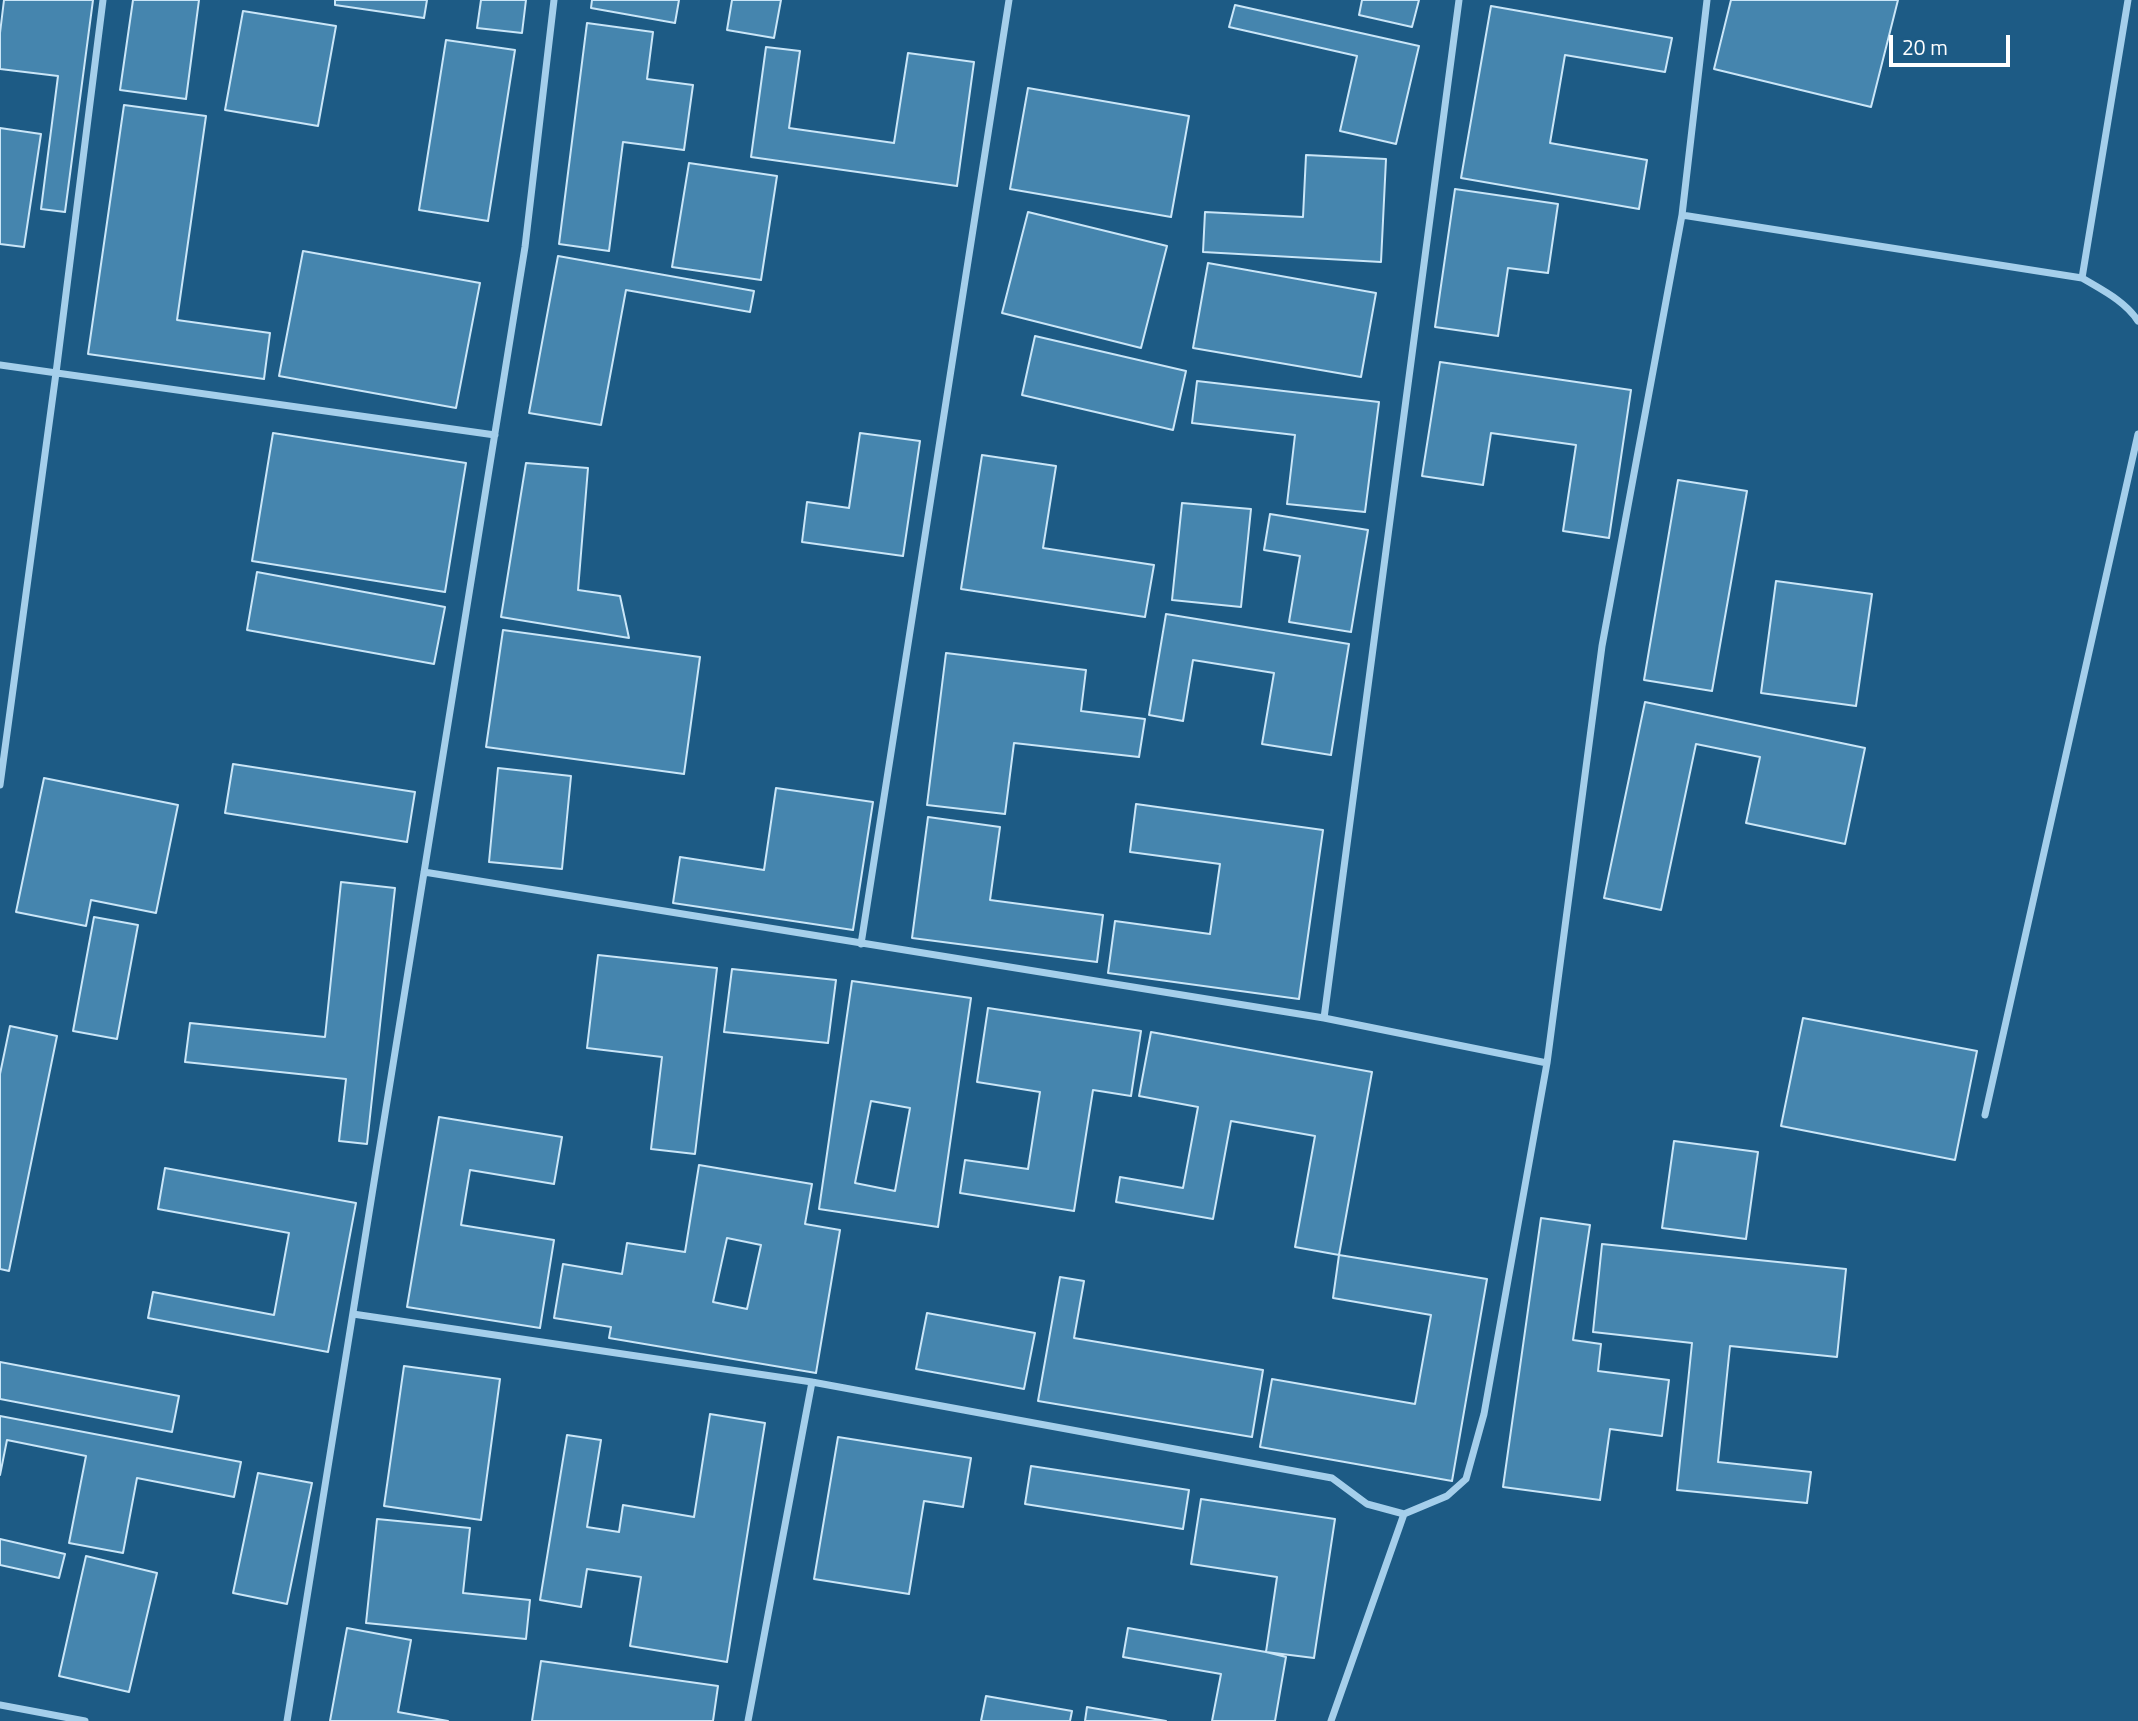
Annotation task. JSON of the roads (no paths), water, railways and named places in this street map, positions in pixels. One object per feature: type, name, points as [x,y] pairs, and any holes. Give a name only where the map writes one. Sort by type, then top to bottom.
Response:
[{"type":"street","points":[[0,785],[103,0]]},
{"type":"street","points":[[287,1721],[525,247],[554,0]]},
{"type":"street","points":[[861,944],[1009,0]]},
{"type":"street","points":[[1324,1018],[1459,0]]},
{"type":"street","points":[[353,1314],[812,1382],[1332,1478],[1367,1504],[1404,1514],[1447,1496],[1466,1479],[1485,1414],[1547,1063],[1602,646],[1682,215],[1707,0]]},
{"type":"street","points":[[2082,278],[2128,0]]},
{"type":"street","points":[[1682,215],[2082,278],[2118,300],[2132,311],[2138,321]]},
{"type":"street","points":[[0,365],[495,435]]},
{"type":"street","points":[[1985,1115],[2138,434]]},
{"type":"street","points":[[424,872],[1324,1018],[1547,1063]]},
{"type":"street","points":[[748,1721],[812,1382]]},
{"type":"street","points":[[1331,1721],[1404,1514]]},
{"type":"street","points":[[0,1705],[85,1721]]}]
